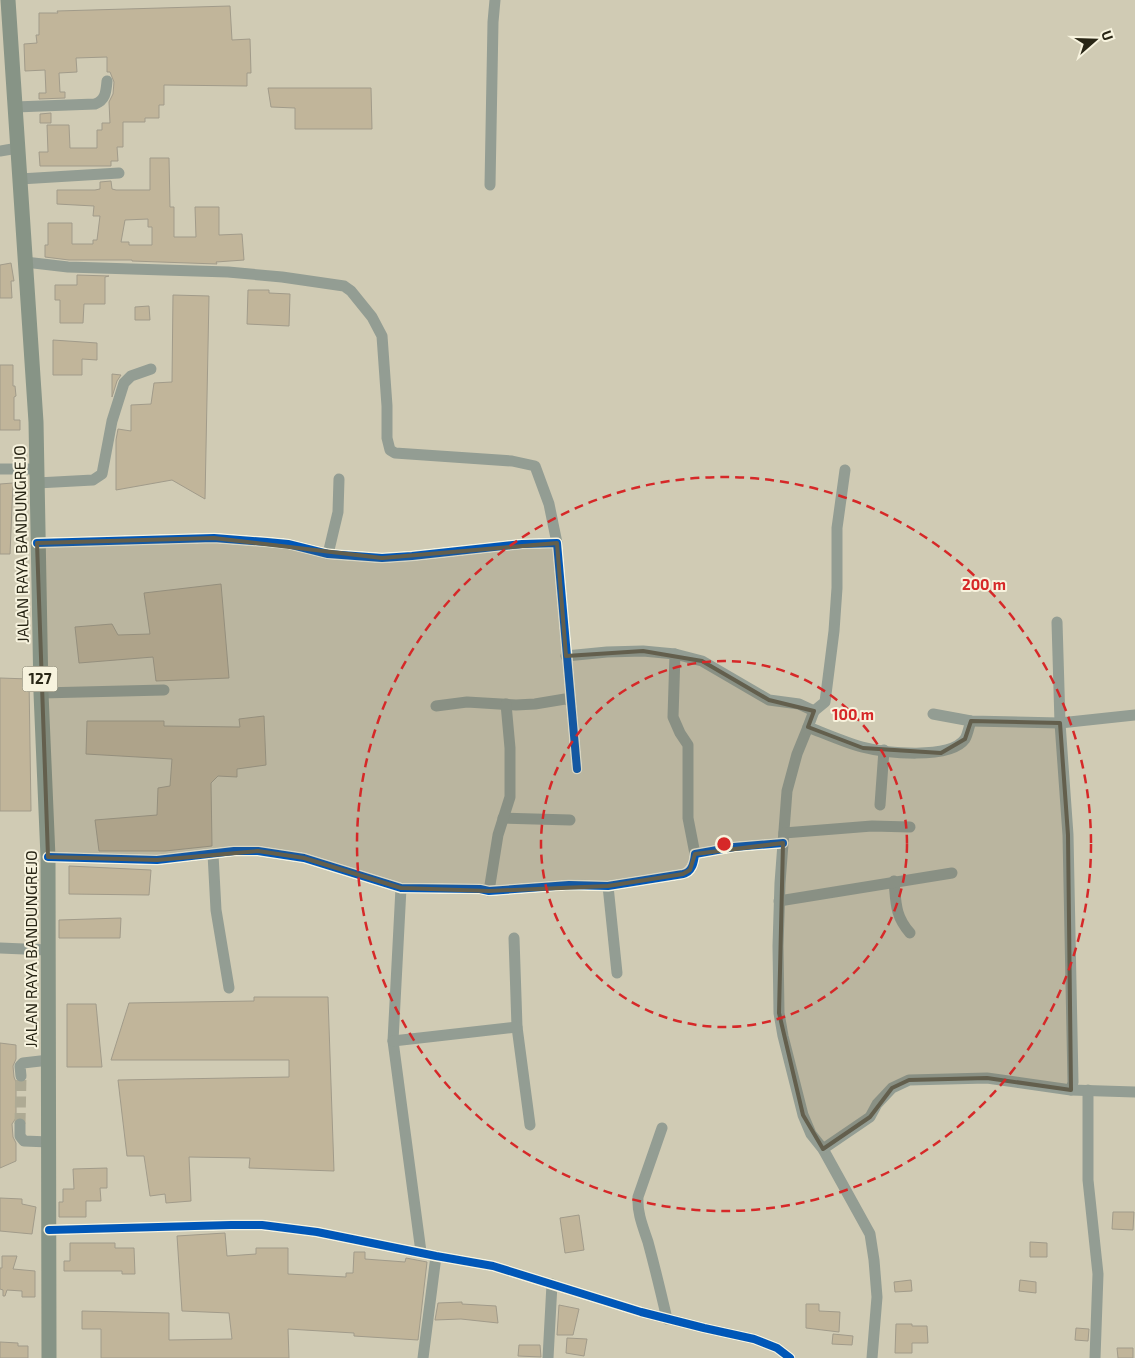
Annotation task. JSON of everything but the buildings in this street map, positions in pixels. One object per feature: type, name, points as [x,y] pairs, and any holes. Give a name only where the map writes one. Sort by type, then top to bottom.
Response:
[{"type":"main road","name":"JALAN RAYA BANDUNGREJO","points":[[8,0],[36,422],[41,693],[48,857],[49,1358]]},
{"type":"street","points":[[490,185],[495,0]]},
{"type":"street","points":[[15,107],[95,104],[102,100],[105,95],[107,81]]},
{"type":"street","points":[[0,151],[18,148]]},
{"type":"street","points":[[20,178],[119,173]]},
{"type":"street","points":[[25,262],[68,267],[228,272],[282,277],[344,286],[352,291],[372,317],[382,336],[387,406],[387,438],[390,450],[395,453],[512,461],[532,465],[537,469],[549,504],[557,543],[577,769]]},
{"type":"street","points":[[0,469],[37,476],[93,480],[102,474],[114,414],[124,383],[130,376],[150,369]]},
{"type":"street","points":[[845,470],[838,528],[837,588],[825,702],[814,711],[797,754],[787,792],[779,901],[778,994],[782,1036],[803,1115],[811,1134],[823,1149],[870,1234],[877,1296],[872,1358]]},
{"type":"street","points":[[328,554],[338,512],[339,479]]},
{"type":"street","points":[[37,543],[214,538],[288,544],[328,554],[382,558],[522,544],[557,543]]},
{"type":"street","points":[[1057,622],[1060,723],[1068,835],[1073,1042],[1073,1082],[1071,1090]]},
{"type":"street","points":[[566,656],[607,652],[675,654],[702,661],[769,700],[799,704],[814,711]]},
{"type":"street","points":[[48,857],[141,860],[258,851],[304,858],[401,888],[480,888],[489,891],[569,885],[608,886],[688,873],[694,861],[694,854],[688,818],[688,745],[673,717],[675,654]]},
{"type":"street","points":[[41,693],[164,690]]},
{"type":"street","points":[[436,706],[467,702],[535,704],[565,699],[570,701]]},
{"type":"street","points":[[489,891],[498,835],[510,797],[510,748],[506,704]]},
{"type":"street","points":[[933,714],[971,721],[1060,723],[1135,715]]},
{"type":"street","points":[[808,727],[863,748],[941,753],[954,749],[965,739],[971,721]]},
{"type":"street","points":[[880,805],[884,750]]},
{"type":"street","points":[[504,818],[570,820]]},
{"type":"street","points":[[694,854],[783,838],[872,826],[910,827]]},
{"type":"street","points":[[213,854],[216,910],[229,988]]},
{"type":"street","points":[[779,901],[952,873]]},
{"type":"street","points":[[894,882],[900,922],[910,934]]},
{"type":"street","points":[[608,886],[617,973]]},
{"type":"street","points":[[401,888],[394,1041],[422,1252]]},
{"type":"street","points":[[514,938],[517,1027],[530,1126]]},
{"type":"street","points":[[0,948],[48,950]]},
{"type":"street","points":[[394,1041],[517,1027]]},
{"type":"street","points":[[20,1076],[20,1066],[23,1063],[49,1060]]},
{"type":"street","points":[[823,1149],[870,1117],[885,1094],[901,1082],[909,1080],[987,1078],[1071,1090],[1135,1092]]},
{"type":"street","points":[[1088,1090],[1088,1180],[1098,1274],[1095,1358]]},
{"type":"street","points":[[20,1124],[20,1136],[24,1140],[49,1142]]},
{"type":"street","points":[[662,1128],[638,1197],[638,1214],[648,1243],[667,1319]]},
{"type":"street","points":[[49,1230],[262,1225],[317,1232],[493,1266],[667,1319],[754,1339],[777,1348],[790,1358]]},
{"type":"street","points":[[423,1358],[436,1256]]},
{"type":"street","points":[[548,1358],[552,1284]]},
{"type":"highlighted area","points":[[214,538],[382,558],[557,543],[566,656],[643,651],[702,661],[769,700],[814,711],[808,727],[863,748],[941,753],[965,739],[971,721],[1060,723],[1068,835],[1071,1090],[987,1078],[909,1080],[892,1088],[870,1117],[823,1149],[803,1115],[779,1013],[783,843],[695,854],[690,870],[683,874],[608,886],[489,891],[401,888],[304,858],[258,851],[157,860],[48,857],[37,543]]},
{"type":"tunnel","points":[[20,1124],[21,1076]]},
{"type":"cycle path","points":[[37,543],[214,538],[288,544],[328,554],[382,558],[522,544],[557,543],[577,769]]},
{"type":"cycle path","points":[[48,857],[157,860],[234,851],[258,851],[304,858],[401,888],[480,889],[489,891],[569,885],[608,886],[683,874],[690,869],[695,854],[734,847],[783,843]]},
{"type":"cycle path","points":[[49,1230],[262,1225],[317,1232],[493,1266],[641,1312],[754,1339],[777,1348],[790,1358]]}]
